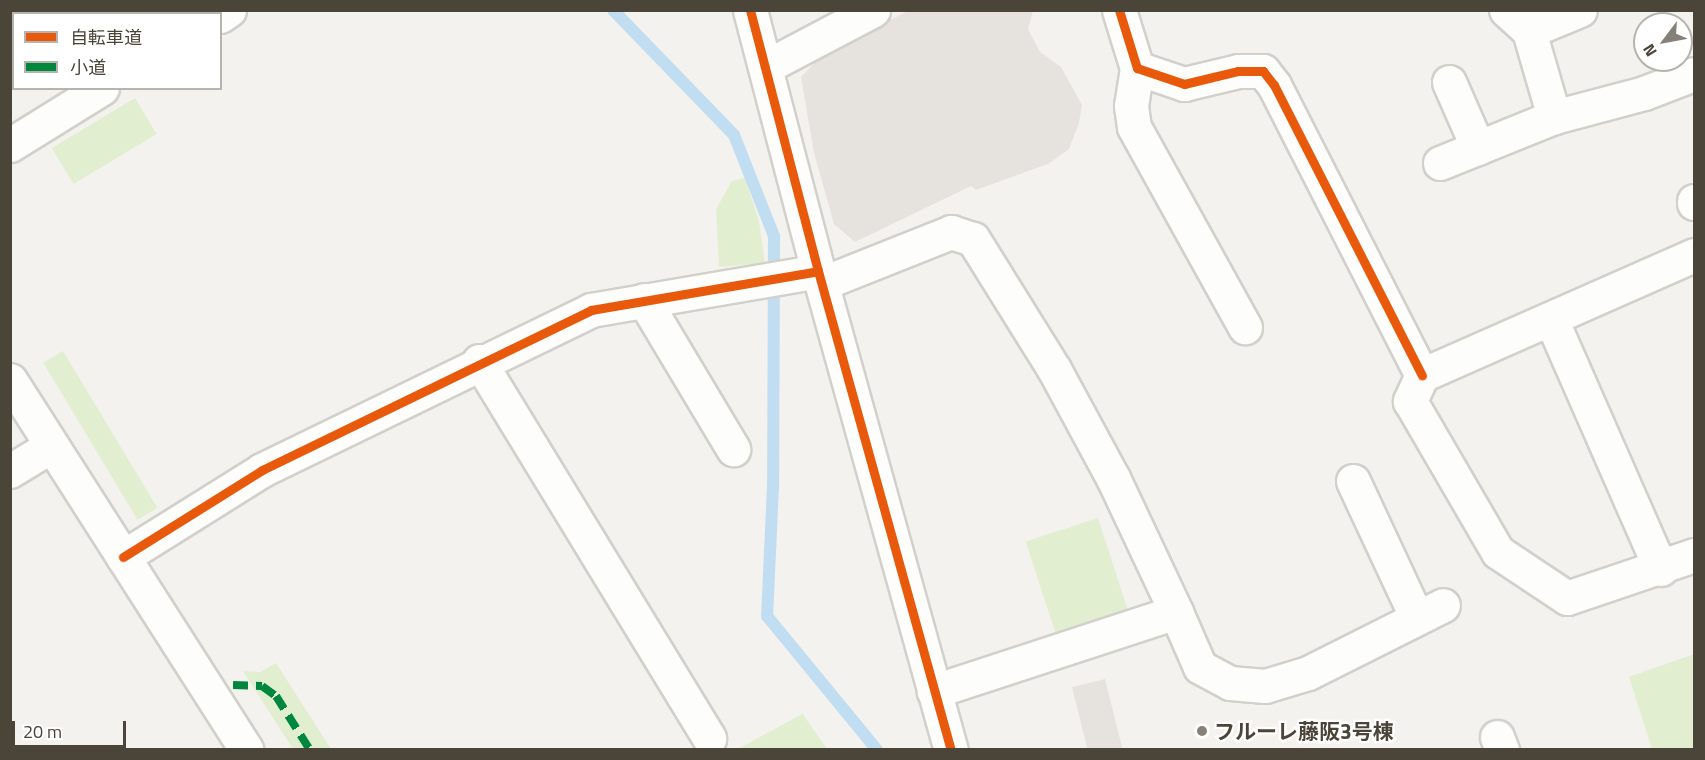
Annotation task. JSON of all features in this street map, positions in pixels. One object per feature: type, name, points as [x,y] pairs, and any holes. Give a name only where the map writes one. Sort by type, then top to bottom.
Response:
[{"type":"street","points":[[750,10],[767,66],[812,276],[951,750]]},
{"type":"street","points":[[767,66],[873,10]]},
{"type":"street","points":[[1119,10],[1137,68],[1131,106],[1134,127],[1245,327]]},
{"type":"street","points":[[1554,117],[1517,21],[1580,10]]},
{"type":"street","points":[[1137,68],[1184,84],[1238,70],[1263,71],[1274,85],[1422,375]]},
{"type":"street","points":[[1440,163],[1554,117],[1644,93],[1695,74]]},
{"type":"street","points":[[1449,82],[1478,148]]},
{"type":"street","points":[[10,145],[100,90]]},
{"type":"street","points":[[123,557],[262,470],[479,361],[591,310],[756,281],[812,276],[951,232],[973,239],[1054,369],[1113,478],[1200,667],[1230,683],[1265,686],[1308,673],[1430,612],[1353,481]]},
{"type":"street","points":[[1695,255],[1422,375],[1410,400],[1498,552],[1567,598],[1660,569],[1695,555]]},
{"type":"street","points":[[644,300],[733,449]]},
{"type":"street","points":[[1551,319],[1660,569]]},
{"type":"street","points":[[479,361],[709,738]]},
{"type":"street","points":[[10,380],[247,750]]},
{"type":"street","points":[[10,471],[51,446]]},
{"type":"street","points":[[934,691],[1176,612]]},
{"type":"green space","points":[[135,98],[157,134],[73,184],[52,148]]},
{"type":"green space","points":[[745,178],[759,221],[765,263],[719,267],[716,209],[732,181]]},
{"type":"green space","points":[[63,351],[157,508],[138,520],[43,363]]},
{"type":"green space","points":[[1098,518],[1130,615],[1057,638],[1026,541]]},
{"type":"green space","points":[[1694,654],[1694,749],[1652,749],[1629,677]]},
{"type":"green space","points":[[276,663],[331,749],[293,749],[243,671],[260,672]]},
{"type":"green space","points":[[802,714],[827,749],[738,749]]},
{"type":"shaded area","points":[[908,11],[1033,11],[1028,29],[1040,52],[1061,67],[1082,105],[1079,123],[1069,149],[1048,164],[976,190],[971,186],[855,242],[834,224],[814,153],[801,77],[824,53]]},
{"type":"shaded area","points":[[1105,679],[1122,749],[1088,750],[1072,687]]},
{"type":"waterway","points":[[613,10],[734,135],[774,236],[773,486],[767,616],[877,750]]},
{"type":"marked path","points":[[233,685],[262,686],[276,696],[310,750]]},
{"type":"cycle path","points":[[750,10],[818,271],[951,750]]},
{"type":"cycle path","points":[[1119,10],[1137,68],[1184,84],[1238,71],[1263,71],[1274,85],[1422,375]]},
{"type":"cycle path","points":[[123,557],[262,470],[591,310],[818,271]]},
{"type":"place","name":"フルーレ藤阪3号棟","points":[[1202,731]]}]
